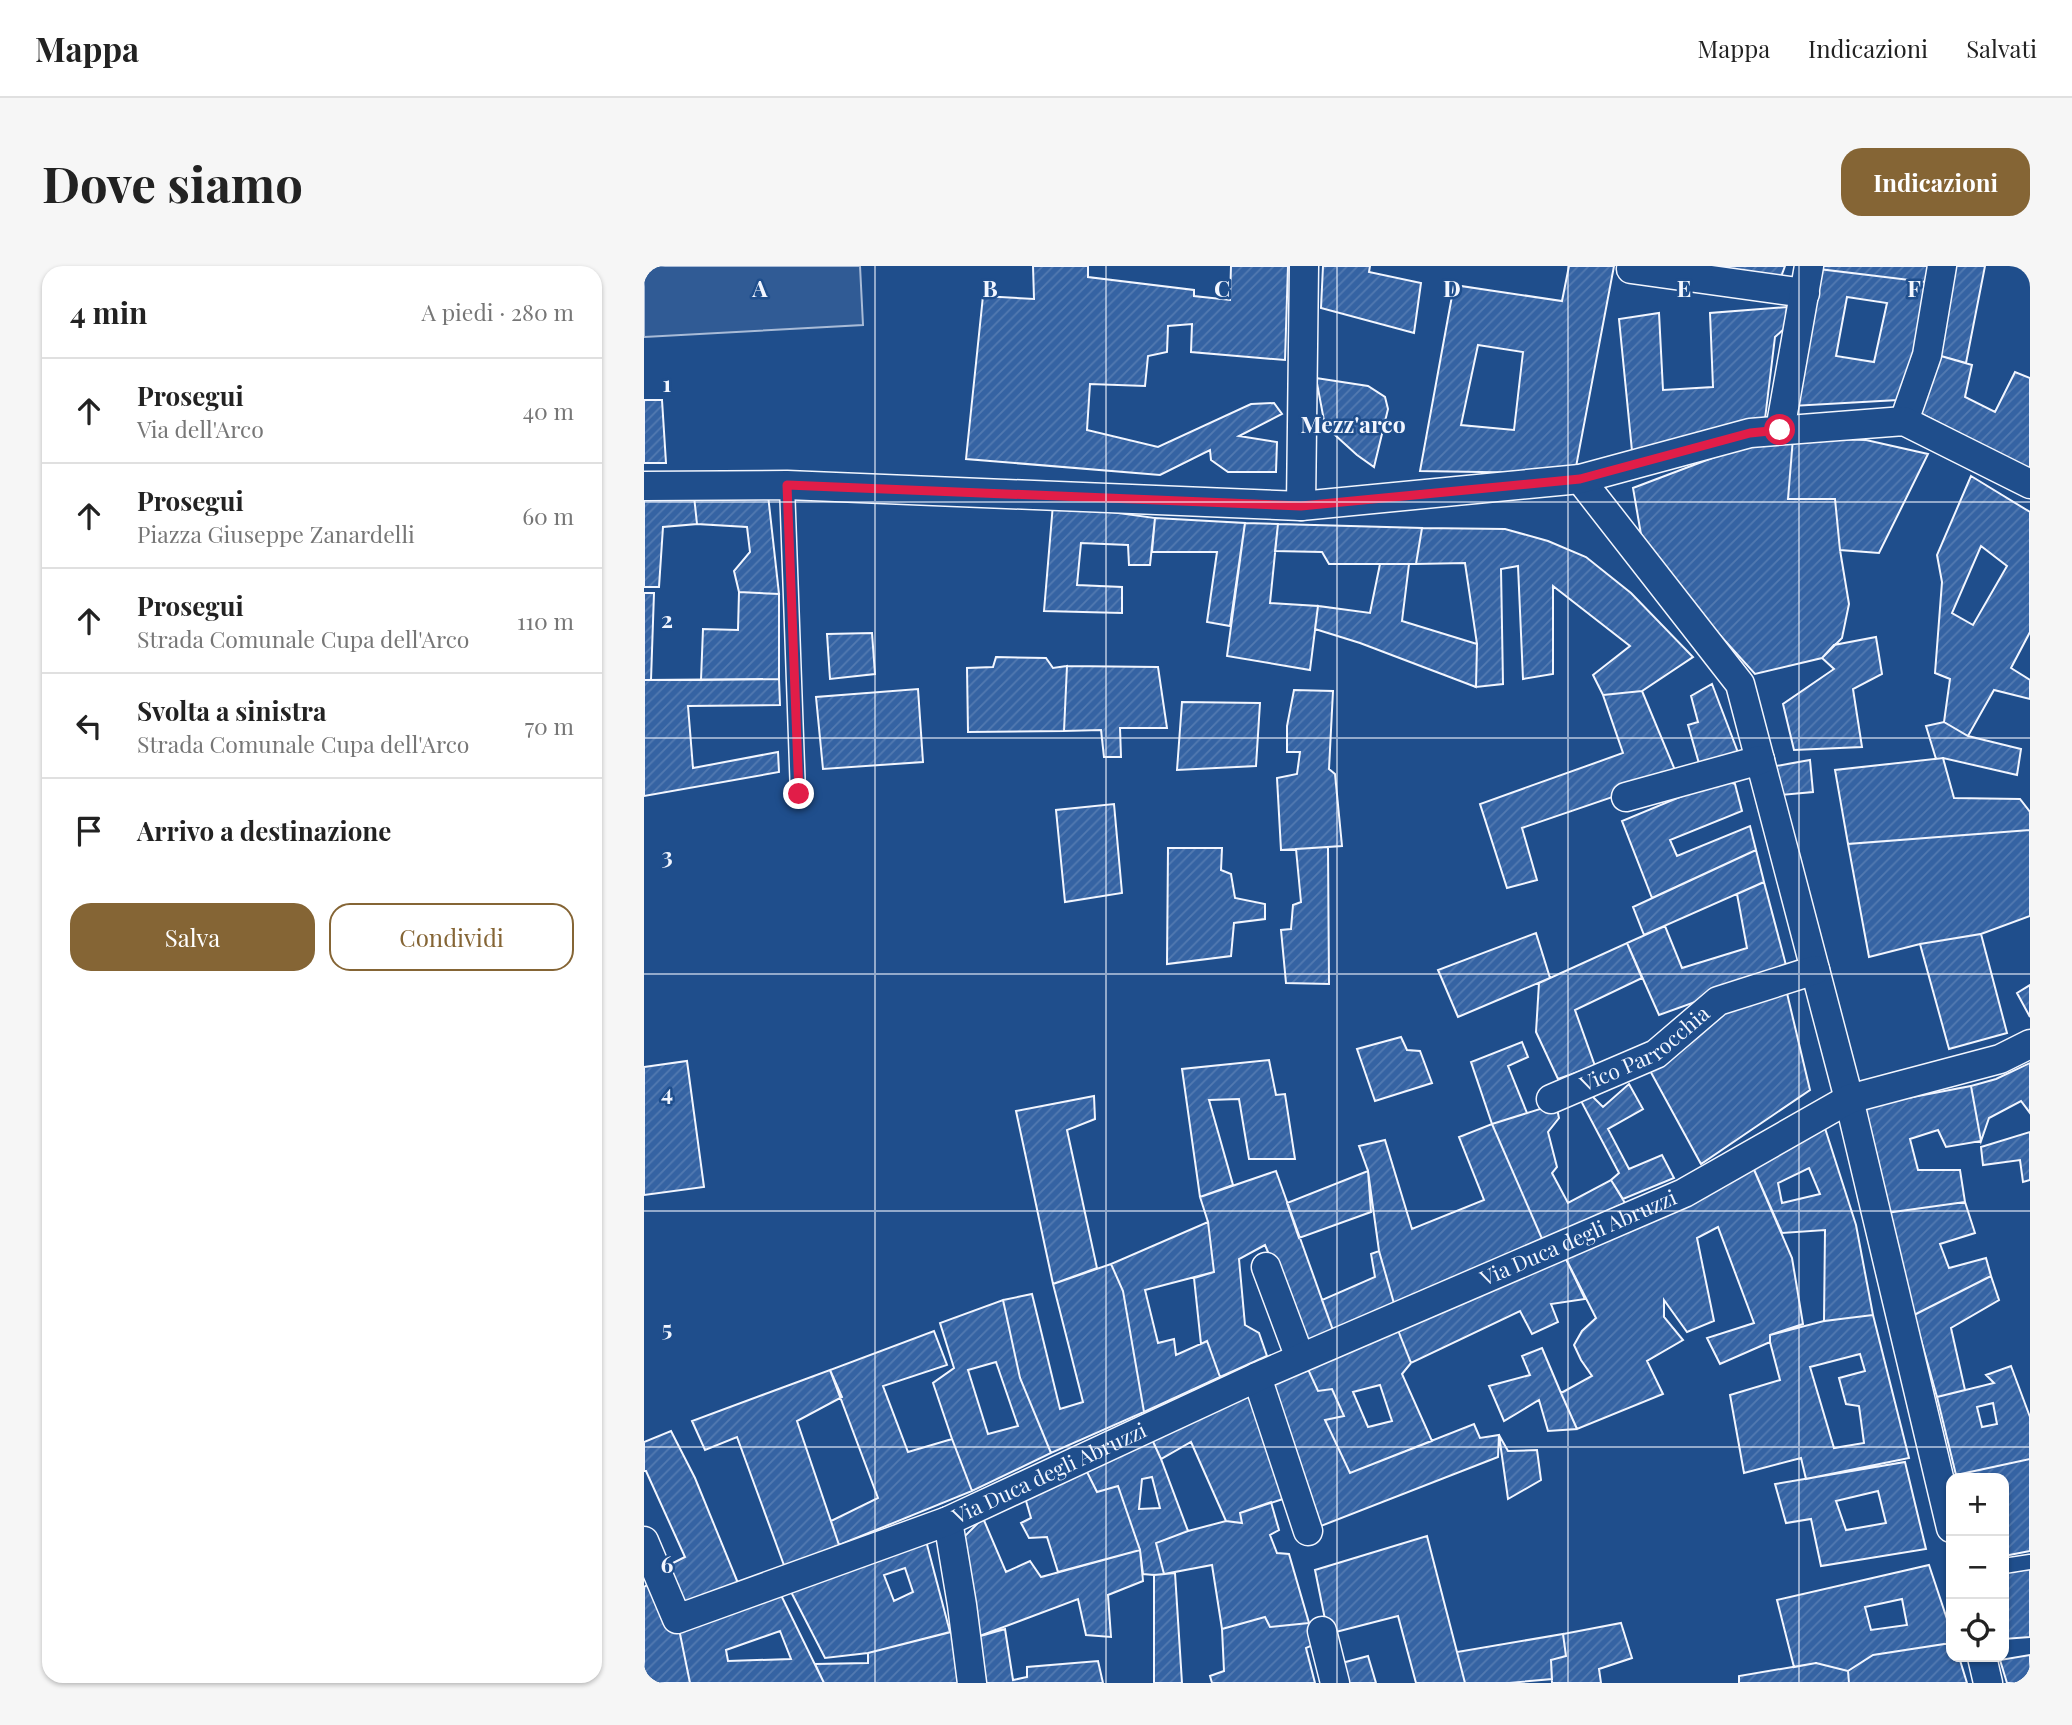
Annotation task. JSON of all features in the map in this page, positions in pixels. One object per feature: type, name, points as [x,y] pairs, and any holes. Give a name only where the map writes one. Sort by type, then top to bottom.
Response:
[{"type":"street","points":[[1301,506],[1304,266]]},
{"type":"street","points":[[1904,421],[1927,355],[1942,266]]},
{"type":"street","points":[[1631,269],[1807,279],[1780,430]]},
{"type":"street","points":[[644,486],[787,485],[1301,506],[1580,479],[1750,433],[1904,421],[2030,484]]},
{"type":"street","points":[[1580,479],[1740,684],[1849,1099],[1946,1507]]},
{"type":"street","points":[[1626,796],[1760,760]]},
{"type":"street","name":"Vico Parrocchia","points":[[1551,1099],[1656,1054],[1718,1001],[1815,970]]},
{"type":"street","name":"Via Duca degli Abruzzi","points":[[972,1683],[948,1521],[1256,1377],[1684,1193],[1849,1099],[2000,1059],[2030,1044]]},
{"type":"street","points":[[1266,1267],[1300,1358]]},
{"type":"street","points":[[1256,1377],[1308,1531]]},
{"type":"street","points":[[644,1541],[677,1619],[948,1521]]},
{"type":"street","points":[[1322,1630],[1335,1683]]},
{"type":"street","points":[[1983,1662],[1988,1683]]},
{"type":"lane","points":[[787,485],[799,794]]},
{"type":"lane","points":[[2009,1565],[2030,1562]]},
{"type":"shaded area","points":[[644,266],[860,266],[863,325],[644,337]]},
{"type":"building","points":[[1033,266],[1088,266],[1088,277],[1194,290],[1194,296],[1230,300],[1231,266],[1288,266],[1285,360],[1191,352],[1192,324],[1168,326],[1167,352],[1148,356],[1145,386],[1090,384],[1087,430],[1158,447],[1251,404],[1274,403],[1282,414],[1239,436],[1277,442],[1276,472],[1228,472],[1211,460],[1210,450],[1160,475],[966,459],[983,296],[1034,299]]},
{"type":"building","points":[[1323,266],[1370,266],[1369,272],[1421,283],[1414,333],[1321,308]]},
{"type":"building","points":[[1569,266],[1614,266],[1576,467],[1542,473],[1420,471],[1454,285],[1562,301]],"holes":[[[1478,345],[1523,352],[1514,430],[1461,425]]]},
{"type":"building","points":[[1709,266],[1785,266],[1781,277]]},
{"type":"building","points":[[1819,266],[1929,266],[1926,282],[1819,269]]},
{"type":"building","points":[[1953,266],[1985,266],[1966,363],[1934,354]]},
{"type":"building","points":[[1819,269],[1926,282],[1918,344],[1898,400],[1792,406]],"holes":[[[1847,297],[1887,303],[1874,362],[1836,356]]]},
{"type":"building","points":[[1787,307],[1785,328],[1775,337],[1765,419],[1632,451],[1619,319],[1659,313],[1663,390],[1713,387],[1710,313]]},
{"type":"building","points":[[1934,354],[1972,365],[1965,397],[1995,412],[2015,372],[2030,378],[2030,470],[1918,412]]},
{"type":"building","points":[[1316,378],[1368,386],[1385,397],[1388,409],[1374,467],[1325,426]]},
{"type":"building","points":[[644,400],[662,400],[666,463],[644,463]]},
{"type":"building","points":[[1793,438],[1866,440],[1928,454],[1879,553],[1840,550],[1835,499],[1788,499]]},
{"type":"building","points":[[1793,438],[1788,499],[1835,499],[1849,604],[1842,638],[1822,658],[1755,674],[1643,546],[1633,488],[1736,449]]},
{"type":"building","points":[[1971,476],[2030,512],[2030,632],[2011,668],[2030,680],[2030,699],[1994,690],[1968,736],[1944,722],[1950,679],[1935,673],[1942,582],[1937,555]],"holes":[[[1981,546],[2007,566],[1973,625],[1952,613]]]},
{"type":"building","points":[[768,495],[779,594],[739,592],[734,571],[750,552],[747,527],[697,524],[694,496]]},
{"type":"building","points":[[694,496],[697,524],[663,527],[659,587],[644,587],[644,497]]},
{"type":"building","points":[[1053,504],[1155,518],[1150,565],[1129,565],[1128,545],[1081,543],[1077,585],[1122,587],[1122,613],[1044,611]]},
{"type":"building","points":[[1155,518],[1245,523],[1230,626],[1207,622],[1217,552],[1152,552]]},
{"type":"building","points":[[1245,523],[1278,524],[1270,603],[1318,606],[1310,670],[1227,656]]},
{"type":"building","points":[[1278,524],[1422,528],[1416,564],[1329,564],[1322,552],[1275,551]]},
{"type":"building","points":[[1422,528],[1505,529],[1548,541],[1586,557],[1631,593],[1693,657],[1642,691],[1603,695],[1593,675],[1630,646],[1553,586],[1553,674],[1523,679],[1518,566],[1501,569],[1503,684],[1476,687],[1477,644],[1465,563],[1416,564]]},
{"type":"building","points":[[1380,564],[1409,564],[1402,621],[1477,644],[1476,687],[1315,629],[1318,606],[1370,613]]},
{"type":"building","points":[[739,592],[779,594],[779,679],[701,680],[703,629],[738,630]]},
{"type":"building","points":[[644,593],[654,593],[651,680],[644,680]]},
{"type":"building","points":[[872,633],[875,674],[830,679],[827,634]]},
{"type":"building","points":[[1876,637],[1882,674],[1853,689],[1862,747],[1794,750],[1783,704],[1834,669],[1822,658],[1834,645]]},
{"type":"building","points":[[996,657],[1046,658],[1053,668],[1067,666],[1064,731],[968,732],[967,668],[993,667]]},
{"type":"building","points":[[1067,666],[1158,667],[1167,728],[1120,728],[1121,757],[1104,757],[1101,730],[1064,731]]},
{"type":"building","points":[[779,679],[780,705],[688,706],[693,768],[778,752],[779,772],[644,796],[644,680]]},
{"type":"building","points":[[1712,684],[1739,755],[1700,767],[1688,725],[1698,722],[1691,696]]},
{"type":"building","points":[[918,689],[923,762],[823,769],[816,697]]},
{"type":"building","points":[[1294,690],[1333,691],[1329,769],[1335,774],[1342,846],[1281,850],[1277,778],[1297,774],[1300,752],[1287,752],[1287,726]]},
{"type":"building","points":[[1642,691],[1677,775],[1522,828],[1537,880],[1507,888],[1480,804],[1623,753],[1603,695]]},
{"type":"building","points":[[1182,702],[1260,703],[1256,766],[1177,770]]},
{"type":"building","points":[[1944,722],[1968,736],[2021,749],[2017,775],[1943,758],[1936,759],[1926,726]]},
{"type":"building","points":[[1943,758],[1954,798],[2020,799],[2030,812],[2030,830],[1848,844],[1835,770]]},
{"type":"building","points":[[1810,760],[1813,792],[1781,795],[1776,766]]},
{"type":"building","points":[[1723,779],[1735,784],[1742,811],[1670,840],[1677,856],[1750,826],[1756,850],[1652,898],[1622,821]]},
{"type":"building","points":[[1114,804],[1122,893],[1065,902],[1056,810]]},
{"type":"building","points":[[2030,830],[2030,916],[1981,934],[1920,944],[1869,957],[1848,844]]},
{"type":"building","points":[[1328,847],[1329,984],[1286,983],[1281,930],[1291,929],[1293,905],[1301,902],[1296,849]]},
{"type":"building","points":[[1168,848],[1222,848],[1221,870],[1231,874],[1235,898],[1265,904],[1265,919],[1234,923],[1231,956],[1167,964]]},
{"type":"building","points":[[1756,850],[1764,882],[1644,935],[1633,907]]},
{"type":"building","points":[[1764,882],[1787,969],[1659,1015],[1627,943],[1665,926],[1682,968],[1747,948],[1737,894]]},
{"type":"building","points":[[1536,933],[1550,978],[1458,1017],[1438,970]]},
{"type":"building","points":[[1981,934],[2007,1033],[1949,1049],[1920,944]]},
{"type":"building","points":[[1627,943],[1642,978],[1575,1010],[1595,1066],[1558,1079],[1536,1032],[1539,983]]},
{"type":"building","points":[[2030,985],[2030,1017],[2017,993]]},
{"type":"building","points":[[1786,989],[1810,1090],[1701,1164],[1648,1067],[1712,1013]]},
{"type":"building","points":[[1401,1037],[1407,1050],[1420,1051],[1432,1083],[1375,1101],[1357,1049]]},
{"type":"building","points":[[1522,1042],[1528,1057],[1508,1066],[1527,1113],[1492,1124],[1471,1062]]},
{"type":"building","points":[[1269,1060],[1276,1095],[1285,1094],[1295,1159],[1249,1159],[1239,1099],[1209,1100],[1233,1185],[1200,1197],[1182,1069]]},
{"type":"building","points":[[687,1061],[704,1187],[644,1195],[644,1067]]},
{"type":"building","points":[[2030,1063],[2030,1113],[2021,1101],[1989,1118],[1981,1141],[1971,1086],[1996,1079]]},
{"type":"building","points":[[1629,1084],[1643,1109],[1608,1129],[1629,1169],[1662,1155],[1674,1178],[1623,1199],[1611,1180],[1619,1173],[1580,1099],[1590,1094],[1603,1107]]},
{"type":"building","points":[[1971,1086],[1981,1141],[1946,1147],[1938,1130],[1910,1139],[1918,1170],[1960,1170],[1965,1202],[1886,1213],[1860,1107]]},
{"type":"building","points":[[1094,1096],[1095,1119],[1067,1130],[1097,1268],[1053,1284],[1016,1111]]},
{"type":"building","points":[[1556,1104],[1559,1118],[1548,1132],[1557,1167],[1552,1173],[1568,1203],[1611,1180],[1625,1203],[1543,1241],[1492,1124]]},
{"type":"building","points":[[1823,1122],[1856,1225],[1873,1315],[1824,1321],[1825,1230],[1782,1233],[1752,1165]],"holes":[[[1809,1168],[1820,1194],[1782,1203],[1778,1183]]]},
{"type":"building","points":[[1492,1124],[1543,1241],[1395,1307],[1379,1251],[1368,1171],[1359,1146],[1385,1140],[1412,1229],[1484,1200],[1459,1137]]},
{"type":"building","points":[[2030,1132],[2030,1180],[2023,1182],[2020,1160],[1983,1165],[1981,1147]]},
{"type":"building","points":[[1752,1165],[1792,1258],[1803,1324],[1770,1335],[1770,1342],[1720,1364],[1707,1338],[1754,1323],[1718,1227],[1697,1238],[1714,1321],[1687,1332],[1664,1300],[1664,1317],[1683,1340],[1647,1361],[1663,1394],[1577,1429],[1561,1393],[1592,1376],[1574,1345],[1582,1331],[1596,1318],[1565,1257]]},
{"type":"building","points":[[1276,1171],[1334,1333],[1306,1342],[1265,1245],[1239,1259],[1245,1325],[1259,1333],[1267,1356],[1220,1377],[1207,1341],[1201,1344],[1194,1278],[1214,1272],[1208,1222],[1200,1197]]},
{"type":"building","points":[[1368,1171],[1371,1212],[1299,1238],[1287,1203]]},
{"type":"building","points":[[1965,1202],[1975,1233],[1940,1244],[1949,1268],[1986,1258],[1991,1276],[1914,1315],[1886,1213]]},
{"type":"building","points":[[1208,1222],[1214,1272],[1145,1290],[1158,1343],[1174,1339],[1176,1355],[1207,1341],[1220,1377],[1144,1412],[1123,1291],[1111,1264]]},
{"type":"building","points":[[1379,1251],[1395,1307],[1334,1333],[1322,1300],[1375,1277],[1371,1254]]},
{"type":"building","points":[[1565,1257],[1585,1299],[1551,1304],[1558,1322],[1532,1334],[1520,1311],[1411,1363],[1396,1325]]},
{"type":"building","points":[[1111,1264],[1123,1291],[1144,1412],[1051,1453],[1020,1378],[1003,1300],[1032,1294],[1060,1409],[1083,1402],[1053,1284]]},
{"type":"building","points":[[1991,1276],[1999,1300],[1951,1328],[1965,1390],[1937,1397],[1914,1315]]},
{"type":"building","points":[[1003,1300],[1020,1378],[1051,1453],[972,1491],[933,1383],[954,1368],[940,1323]],"holes":[[[996,1362],[1018,1426],[988,1434],[968,1370]]]},
{"type":"building","points":[[1873,1315],[1909,1458],[1806,1479],[1801,1458],[1744,1473],[1730,1395],[1780,1380],[1770,1335],[1824,1321]],"holes":[[[1860,1354],[1865,1371],[1839,1378],[1846,1404],[1859,1406],[1864,1443],[1834,1448],[1810,1367]]]},
{"type":"building","points":[[1396,1325],[1411,1363],[1402,1374],[1432,1441],[1350,1473],[1325,1420],[1344,1416],[1332,1389],[1318,1391],[1307,1367]],"holes":[[[1380,1385],[1392,1421],[1368,1427],[1353,1392]]]},
{"type":"building","points":[[934,1331],[947,1365],[883,1386],[908,1452],[952,1439],[972,1491],[839,1545],[831,1521],[878,1498],[830,1370]]},
{"type":"building","points":[[1542,1348],[1577,1429],[1548,1431],[1539,1400],[1504,1421],[1489,1386],[1530,1375],[1522,1356]]},
{"type":"building","points":[[2011,1366],[2030,1417],[2030,1459],[1956,1473],[1937,1397],[1994,1383],[1986,1375]],"holes":[[[1993,1403],[1997,1424],[1982,1427],[1977,1407]]]},
{"type":"building","points":[[1307,1367],[1318,1391],[1332,1389],[1344,1416],[1325,1420],[1350,1473],[1474,1424],[1480,1438],[1499,1435],[1498,1457],[1308,1531],[1265,1382]]},
{"type":"building","points":[[830,1370],[842,1397],[797,1421],[839,1545],[785,1568],[737,1437],[705,1450],[692,1421]]},
{"type":"building","points":[[1249,1389],[1289,1497],[1240,1513],[1242,1523],[1226,1521],[1191,1442],[1161,1459],[1150,1435]]},
{"type":"building","points":[[671,1431],[695,1478],[740,1588],[680,1612],[663,1568],[685,1557],[644,1471],[644,1442]]},
{"type":"building","points":[[1150,1435],[1188,1531],[1156,1543],[1164,1574],[1143,1574],[1140,1550],[1118,1486],[1097,1492],[1085,1468]],"holes":[[[1152,1477],[1160,1508],[1139,1509],[1142,1479]]]},
{"type":"building","points":[[1499,1435],[1508,1451],[1537,1450],[1541,1480],[1508,1499]]},
{"type":"building","points":[[2030,1459],[2030,1551],[2009,1555],[2009,1473],[1965,1473]]},
{"type":"building","points":[[1905,1462],[1926,1549],[1821,1566],[1811,1519],[1786,1523],[1775,1484]],"holes":[[[1878,1491],[1886,1523],[1846,1530],[1836,1501]]]},
{"type":"building","points":[[1085,1468],[1097,1492],[1118,1486],[1140,1550],[1058,1572],[1047,1537],[1029,1538],[1021,1523],[1031,1518],[1024,1494]]},
{"type":"building","points":[[1271,1502],[1279,1530],[1270,1535],[1277,1553],[1289,1554],[1309,1623],[1270,1627],[1265,1617],[1222,1629],[1212,1565],[1164,1574],[1156,1543],[1226,1521],[1242,1523],[1240,1513]]},
{"type":"building","points":[[983,1518],[1006,1572],[1030,1561],[1041,1577],[1140,1550],[1143,1581],[1108,1595],[1111,1637],[1086,1635],[1078,1599],[977,1637],[960,1541]]},
{"type":"building","points":[[1427,1536],[1465,1683],[1416,1683],[1398,1616],[1328,1634],[1315,1570]]},
{"type":"building","points":[[925,1537],[950,1632],[868,1653],[825,1658],[789,1588]],"holes":[[[905,1568],[913,1592],[894,1601],[884,1575]]]},
{"type":"building","points":[[1929,1565],[1946,1616],[1946,1644],[1873,1655],[1848,1671],[1816,1663],[1794,1667],[1777,1600]],"holes":[[[1902,1599],[1907,1625],[1871,1630],[1865,1607]]]},
{"type":"building","points":[[2030,1569],[2030,1637],[2009,1639],[2009,1572]]},
{"type":"building","points":[[1175,1573],[1182,1683],[1154,1683],[1154,1575]]},
{"type":"building","points":[[651,1583],[679,1629],[690,1683],[644,1683],[644,1587]]},
{"type":"building","points":[[779,1591],[824,1683],[690,1683],[679,1629]],"holes":[[[780,1631],[791,1659],[728,1661],[726,1650]]]},
{"type":"building","points":[[1265,1617],[1270,1627],[1309,1623],[1315,1644],[1306,1648],[1315,1683],[1212,1683],[1210,1676],[1224,1671],[1222,1629]]},
{"type":"building","points":[[1621,1623],[1632,1658],[1599,1669],[1601,1683],[1552,1683],[1551,1660],[1566,1656],[1563,1634]]},
{"type":"building","points":[[1005,1629],[1013,1680],[1027,1677],[1027,1667],[1098,1661],[1103,1683],[986,1683],[977,1637]]},
{"type":"building","points":[[955,1631],[964,1683],[824,1683],[815,1664],[868,1663],[868,1653]]},
{"type":"building","points":[[1563,1634],[1566,1656],[1551,1660],[1552,1679],[1465,1683],[1457,1652]]},
{"type":"building","points":[[1946,1644],[1946,1662],[1961,1662],[1967,1683],[1849,1683],[1848,1671],[1873,1655]]},
{"type":"building","points":[[2030,1655],[2030,1683],[2007,1683],[2001,1662],[2009,1662],[2009,1658]]},
{"type":"building","points":[[1368,1656],[1376,1683],[1344,1683],[1338,1664]]},
{"type":"building","points":[[1816,1663],[1848,1671],[1849,1683],[1739,1683],[1739,1676]]},
{"type":"district","name":"Mezz'arco","points":[[1353,425]]},
{"type":"route","points":[[799,794],[787,485],[1301,506],[1580,479],[1750,433],[1780,430]]}]
